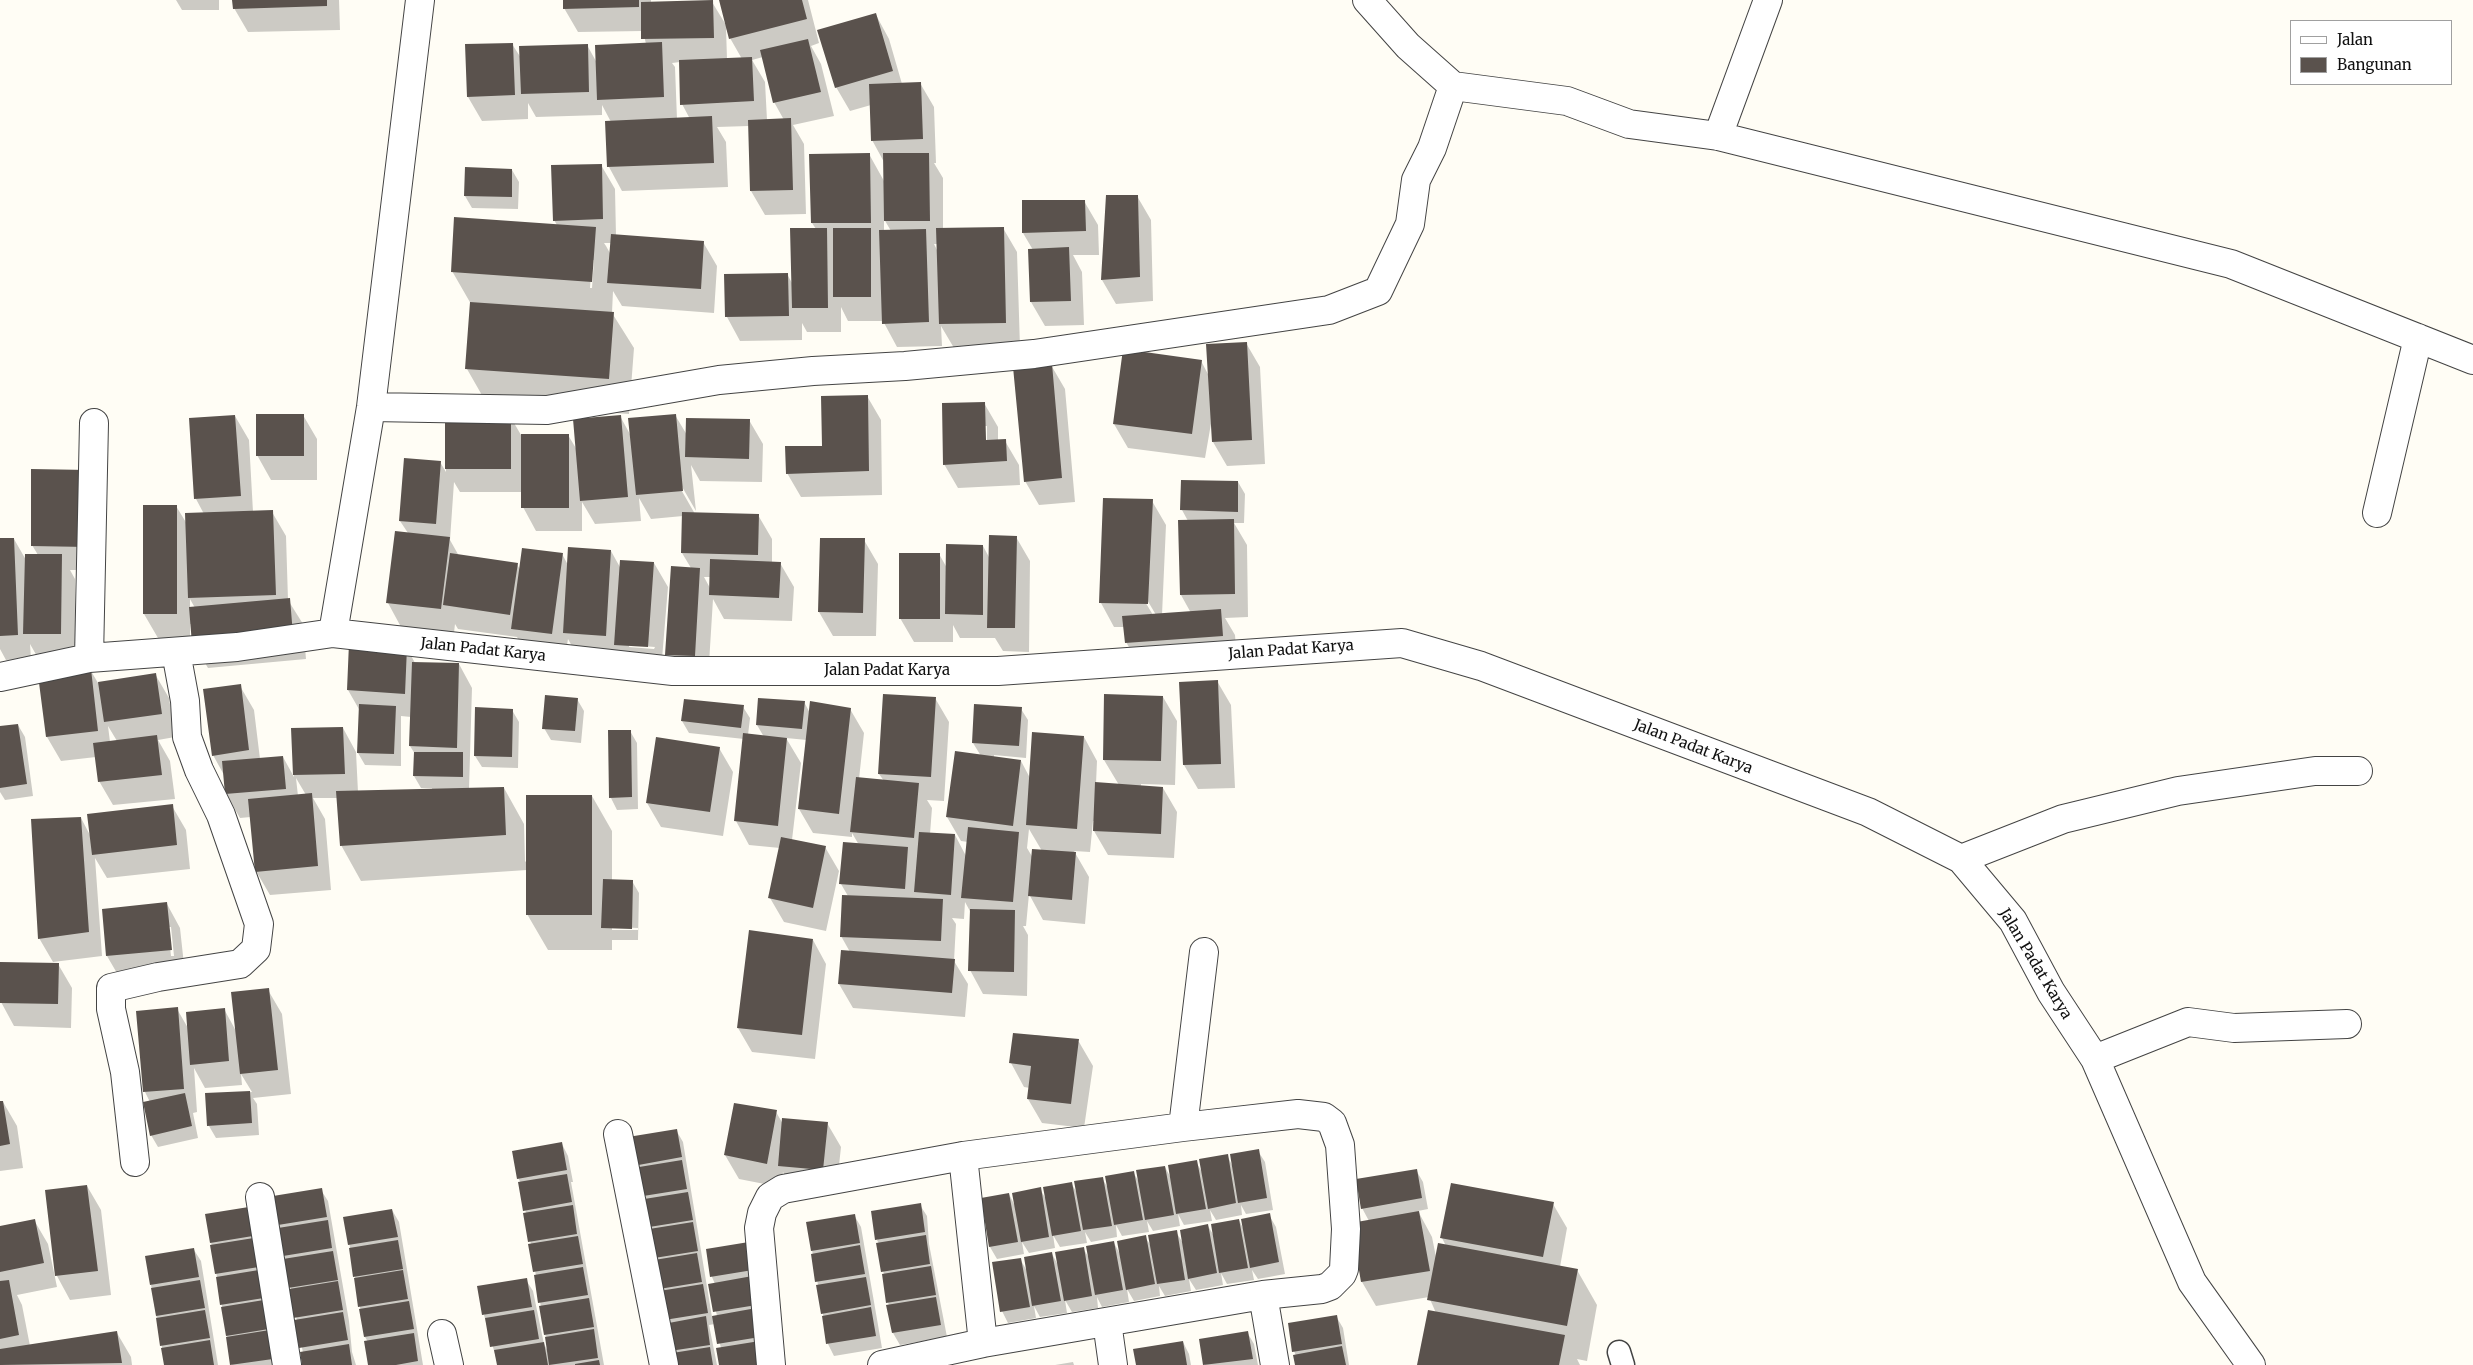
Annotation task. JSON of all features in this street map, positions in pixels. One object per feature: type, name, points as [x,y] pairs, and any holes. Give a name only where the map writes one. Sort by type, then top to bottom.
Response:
[{"type":"street","points":[[333,633],[370,407],[420,0]]},
{"type":"street","points":[[1367,0],[1408,46],[1453,86],[1567,101],[1630,124],[1718,136],[2231,264],[2473,360]]},
{"type":"street","points":[[1718,136],[1768,0]]},
{"type":"street","points":[[370,407],[547,410],[719,380],[1034,354],[1328,310],[1378,291],[1410,224],[1416,180],[1432,148],[1453,86]]},
{"type":"street","points":[[2377,513],[2418,338]]},
{"type":"street","points":[[89,658],[94,423]]},
{"type":"street","name":"Jalan Padat Karya","points":[[0,677],[89,658],[238,647],[333,633],[673,671],[998,671],[1402,643],[1481,666],[1868,812],[1961,859],[2013,921],[2051,992],[2095,1059],[2192,1282],[2251,1365]]},
{"type":"street","points":[[135,1162],[125,1072],[111,1010],[111,988],[158,977],[240,964],[256,949],[259,924],[221,815],[199,770],[187,737],[185,701],[176,652]]},
{"type":"street","points":[[1961,859],[2063,819],[2178,791],[2315,771],[2358,771]]},
{"type":"street","points":[[1182,1127],[1204,952]]},
{"type":"street","points":[[2095,1059],[2188,1022],[2234,1028],[2347,1024]]},
{"type":"street","points":[[771,1365],[760,1228],[762,1213],[770,1197],[783,1189],[964,1156],[1182,1127],[1298,1114],[1324,1117],[1332,1123],[1340,1145],[1346,1229],[1342,1274],[1330,1286],[1322,1289],[1263,1294],[983,1343],[882,1365]]},
{"type":"street","points":[[618,1134],[664,1365]]},
{"type":"street","points":[[964,1156],[983,1343]]},
{"type":"street","points":[[260,1197],[287,1365]]},
{"type":"street","points":[[1263,1294],[1275,1365]]},
{"type":"street","points":[[1107,1322],[1114,1365]]},
{"type":"street","points":[[442,1334],[449,1365]]},
{"type":"building","points":[[232,0],[327,0],[327,6],[233,9]]},
{"type":"building","points":[[563,0],[639,0],[639,7],[563,9]]},
{"type":"building","points":[[713,0],[714,38],[641,39],[641,2]]},
{"type":"building","points":[[719,0],[802,0],[807,19],[729,39]]},
{"type":"building","points":[[876,13],[893,71],[835,88],[817,30]]},
{"type":"building","points":[[808,39],[821,92],[773,103],[760,50]]},
{"type":"building","points":[[662,42],[664,97],[597,100],[595,45]]},
{"type":"building","points":[[513,43],[515,95],[467,97],[465,44]]},
{"type":"building","points":[[588,44],[589,92],[521,94],[519,46]]},
{"type":"building","points":[[752,57],[754,101],[680,105],[679,60]]},
{"type":"building","points":[[921,82],[923,139],[871,141],[869,84]]},
{"type":"building","points":[[712,116],[714,163],[607,167],[605,121]]},
{"type":"building","points":[[791,118],[793,190],[750,191],[748,120]]},
{"type":"building","points":[[870,153],[871,223],[811,223],[809,154]]},
{"type":"building","points":[[883,153],[929,153],[930,221],[884,221]]},
{"type":"building","points":[[602,164],[603,219],[553,221],[551,165]]},
{"type":"building","points":[[465,167],[512,169],[512,197],[464,196]]},
{"type":"building","points":[[1106,195],[1138,195],[1140,277],[1101,280]]},
{"type":"building","points":[[1022,200],[1085,200],[1086,231],[1022,233]]},
{"type":"building","points":[[454,217],[596,227],[592,282],[451,272]]},
{"type":"building","points":[[1004,227],[1006,323],[939,324],[936,228]]},
{"type":"building","points":[[790,228],[827,228],[828,308],[792,308]]},
{"type":"building","points":[[833,228],[871,228],[871,297],[833,297]]},
{"type":"building","points":[[926,229],[929,322],[882,324],[879,230]]},
{"type":"building","points":[[611,234],[704,241],[701,289],[607,283]]},
{"type":"building","points":[[1069,247],[1071,301],[1030,302],[1028,249]]},
{"type":"building","points":[[788,273],[789,316],[725,317],[724,274]]},
{"type":"building","points":[[470,302],[614,312],[609,379],[465,369]]},
{"type":"building","points":[[1247,342],[1252,440],[1212,442],[1206,344]]},
{"type":"building","points":[[1123,349],[1202,360],[1192,434],[1113,424]]},
{"type":"building","points":[[1052,364],[1062,478],[1024,482],[1013,367]]},
{"type":"building","points":[[868,395],[869,471],[786,474],[785,446],[822,446],[821,396]]},
{"type":"building","points":[[985,402],[986,440],[1006,439],[1007,461],[943,465],[942,403]]},
{"type":"building","points":[[256,414],[304,414],[304,456],[256,456]]},
{"type":"building","points":[[676,414],[683,491],[636,495],[628,418]]},
{"type":"building","points":[[235,415],[241,496],[194,499],[189,418]]},
{"type":"building","points":[[445,415],[511,415],[511,469],[445,469]]},
{"type":"building","points":[[621,415],[628,497],[580,501],[573,419]]},
{"type":"building","points":[[686,418],[750,419],[749,459],[685,457]]},
{"type":"building","points":[[521,434],[569,434],[569,508],[521,508]]},
{"type":"building","points":[[404,458],[441,461],[436,524],[399,521]]},
{"type":"building","points":[[31,469],[88,470],[87,547],[31,546]]},
{"type":"building","points":[[1181,480],[1238,481],[1238,512],[1180,510]]},
{"type":"building","points":[[1103,498],[1153,499],[1148,604],[1099,603]]},
{"type":"building","points":[[143,505],[177,505],[177,614],[143,614]]},
{"type":"building","points":[[273,510],[276,595],[188,598],[185,513]]},
{"type":"building","points":[[682,512],[759,514],[758,555],[681,553]]},
{"type":"building","points":[[1234,519],[1235,594],[1180,595],[1178,520]]},
{"type":"building","points":[[395,531],[450,537],[441,609],[386,603]]},
{"type":"building","points":[[989,535],[1017,536],[1015,628],[987,628]]},
{"type":"building","points":[[0,538],[14,538],[18,635],[0,636]]},
{"type":"building","points":[[820,538],[865,538],[863,613],[818,612]]},
{"type":"building","points":[[946,544],[983,545],[983,615],[945,614]]},
{"type":"building","points":[[568,547],[611,550],[606,636],[563,633]]},
{"type":"building","points":[[522,548],[563,553],[552,634],[511,629]]},
{"type":"building","points":[[450,553],[518,563],[510,615],[443,605]]},
{"type":"building","points":[[899,553],[940,553],[940,619],[899,619]]},
{"type":"building","points":[[25,554],[62,554],[61,634],[23,634]]},
{"type":"building","points":[[710,559],[781,562],[779,598],[709,595]]},
{"type":"building","points":[[620,560],[654,562],[648,647],[614,645]]},
{"type":"building","points":[[671,566],[700,568],[695,656],[665,655]]},
{"type":"building","points":[[290,598],[293,635],[192,644],[189,607]]},
{"type":"building","points":[[1221,609],[1223,636],[1125,643],[1122,616]]},
{"type":"building","points":[[349,643],[407,647],[405,694],[347,690]]},
{"type":"building","points":[[412,662],[459,663],[457,748],[409,746]]},
{"type":"building","points":[[91,669],[98,731],[46,737],[38,675]]},
{"type":"building","points":[[156,673],[162,714],[104,722],[98,682]]},
{"type":"building","points":[[1218,680],[1221,764],[1183,765],[1179,682]]},
{"type":"building","points":[[241,684],[249,750],[212,756],[203,689]]},
{"type":"building","points":[[883,694],[936,697],[931,777],[878,774]]},
{"type":"building","points":[[1104,694],[1163,696],[1161,761],[1103,760]]},
{"type":"building","points":[[545,695],[578,698],[575,731],[542,729]]},
{"type":"building","points":[[758,698],[805,701],[802,729],[756,725]]},
{"type":"building","points":[[684,699],[744,705],[741,728],[681,721]]},
{"type":"building","points":[[810,701],[851,708],[839,814],[798,809]]},
{"type":"building","points":[[359,704],[396,706],[394,754],[357,753]]},
{"type":"building","points":[[974,704],[1022,707],[1019,746],[972,743]]},
{"type":"building","points":[[475,707],[513,709],[512,757],[474,756]]},
{"type":"building","points":[[18,724],[27,784],[0,788],[0,726]]},
{"type":"building","points":[[343,727],[345,774],[293,775],[291,728]]},
{"type":"building","points":[[608,730],[631,730],[632,797],[609,798]]},
{"type":"building","points":[[1032,732],[1084,736],[1077,829],[1026,825]]},
{"type":"building","points":[[743,733],[787,738],[778,826],[734,821]]},
{"type":"building","points":[[157,735],[162,775],[98,782],[93,743]]},
{"type":"building","points":[[656,737],[720,747],[710,812],[646,803]]},
{"type":"building","points":[[955,751],[1021,760],[1013,826],[946,817]]},
{"type":"building","points":[[414,752],[463,752],[463,777],[413,776]]},
{"type":"building","points":[[283,756],[286,789],[225,794],[222,761]]},
{"type":"building","points":[[856,777],[919,783],[914,838],[850,832]]},
{"type":"building","points":[[1095,782],[1163,787],[1161,834],[1093,831]]},
{"type":"building","points":[[504,787],[506,835],[340,846],[336,791]]},
{"type":"building","points":[[312,793],[318,866],[255,872],[248,799]]},
{"type":"building","points":[[526,795],[592,795],[592,915],[526,915]]},
{"type":"building","points":[[173,804],[177,845],[92,855],[87,814]]},
{"type":"building","points":[[81,817],[89,932],[38,939],[31,819]]},
{"type":"building","points":[[968,827],[1019,832],[1013,902],[961,898]]},
{"type":"building","points":[[919,832],[955,834],[951,895],[914,892]]},
{"type":"building","points":[[781,837],[826,846],[813,908],[768,898]]},
{"type":"building","points":[[843,842],[908,847],[905,889],[839,884]]},
{"type":"building","points":[[1032,849],[1076,852],[1072,900],[1028,896]]},
{"type":"building","points":[[603,879],[633,880],[632,929],[601,928]]},
{"type":"building","points":[[842,895],[943,899],[941,941],[840,937]]},
{"type":"building","points":[[167,902],[172,950],[106,956],[102,909]]},
{"type":"building","points":[[970,909],[1015,910],[1014,972],[968,971]]},
{"type":"building","points":[[749,930],[813,939],[802,1035],[737,1028]]},
{"type":"building","points":[[841,950],[955,959],[952,993],[838,984]]},
{"type":"building","points":[[0,962],[59,963],[58,1004],[0,1003]]},
{"type":"building","points":[[269,988],[278,1070],[240,1074],[231,992]]},
{"type":"building","points":[[178,1007],[184,1089],[143,1092],[136,1011]]},
{"type":"building","points":[[225,1008],[229,1061],[190,1065],[186,1012]]},
{"type":"building","points":[[1013,1033],[1079,1039],[1071,1104],[1027,1099],[1031,1066],[1009,1063]]},
{"type":"building","points":[[250,1091],[252,1123],[207,1126],[205,1093]]},
{"type":"building","points":[[185,1093],[192,1126],[150,1136],[143,1102]]},
{"type":"building","points":[[0,1101],[3,1101],[10,1144],[0,1146]]},
{"type":"building","points":[[734,1103],[777,1110],[767,1164],[724,1155]]},
{"type":"building","points":[[782,1118],[828,1122],[823,1170],[778,1166]]},
{"type":"building","points":[[677,1129],[682,1157],[633,1166],[628,1137]]},
{"type":"building","points":[[562,1142],[567,1170],[517,1179],[512,1151]]},
{"type":"building","points":[[1259,1149],[1267,1198],[1238,1203],[1230,1154]]},
{"type":"building","points":[[1228,1154],[1236,1203],[1208,1209],[1199,1159]]},
{"type":"building","points":[[682,1160],[687,1189],[637,1197],[633,1168]]},
{"type":"building","points":[[1197,1160],[1206,1209],[1176,1214],[1168,1165]]},
{"type":"building","points":[[1165,1166],[1174,1215],[1145,1220],[1136,1170]]},
{"type":"building","points":[[1417,1169],[1422,1198],[1361,1209],[1356,1179]]},
{"type":"building","points":[[1134,1171],[1143,1220],[1114,1225],[1105,1176]]},
{"type":"building","points":[[567,1174],[572,1202],[523,1211],[518,1182]]},
{"type":"building","points":[[1103,1177],[1112,1226],[1083,1230],[1074,1181]]},
{"type":"building","points":[[1072,1182],[1081,1231],[1052,1236],[1043,1187]]},
{"type":"building","points":[[1451,1183],[1554,1202],[1543,1257],[1440,1238]]},
{"type":"building","points":[[87,1185],[98,1271],[55,1276],[45,1190]]},
{"type":"building","points":[[1041,1187],[1049,1237],[1021,1242],[1012,1193]]},
{"type":"building","points":[[322,1188],[327,1217],[278,1225],[273,1196]]},
{"type":"building","points":[[688,1192],[693,1220],[643,1228],[638,1200]]},
{"type":"building","points":[[1009,1193],[1018,1242],[989,1247],[981,1198]]},
{"type":"building","points":[[921,1203],[925,1232],[875,1240],[871,1211]]},
{"type":"building","points":[[573,1205],[577,1234],[528,1242],[523,1213]]},
{"type":"building","points":[[255,1206],[259,1235],[210,1243],[205,1214]]},
{"type":"building","points":[[392,1209],[398,1237],[348,1245],[343,1217]]},
{"type":"building","points":[[1419,1211],[1430,1271],[1361,1282],[1351,1223]]},
{"type":"building","points":[[1270,1213],[1279,1262],[1250,1268],[1241,1219]]},
{"type":"building","points":[[855,1214],[860,1243],[811,1251],[806,1222]]},
{"type":"building","points":[[35,1219],[44,1263],[0,1272],[0,1226]]},
{"type":"building","points":[[1239,1219],[1248,1268],[1219,1273],[1211,1224]]},
{"type":"building","points":[[328,1220],[332,1248],[283,1256],[278,1228]]},
{"type":"building","points":[[693,1222],[698,1251],[648,1259],[643,1230]]},
{"type":"building","points":[[1208,1224],[1217,1273],[1188,1279],[1180,1230]]},
{"type":"building","points":[[1177,1230],[1185,1280],[1157,1284],[1148,1235]]},
{"type":"building","points":[[926,1235],[930,1264],[881,1272],[876,1243]]},
{"type":"building","points":[[1146,1235],[1155,1284],[1126,1290],[1117,1241]]},
{"type":"building","points":[[578,1236],[583,1264],[533,1272],[528,1244]]},
{"type":"building","points":[[260,1237],[265,1266],[215,1274],[210,1245]]},
{"type":"building","points":[[398,1240],[403,1269],[353,1277],[349,1248]]},
{"type":"building","points":[[755,1241],[759,1269],[710,1277],[706,1249]]},
{"type":"building","points":[[1114,1241],[1123,1290],[1095,1295],[1086,1246]]},
{"type":"building","points":[[1438,1243],[1578,1269],[1567,1326],[1427,1300]]},
{"type":"building","points":[[860,1245],[865,1274],[815,1282],[811,1254]]},
{"type":"building","points":[[1084,1247],[1092,1296],[1064,1301],[1055,1252]]},
{"type":"building","points":[[194,1248],[199,1277],[150,1285],[145,1256]]},
{"type":"building","points":[[333,1251],[338,1280],[288,1288],[283,1259]]},
{"type":"building","points":[[1052,1252],[1061,1301],[1032,1306],[1024,1257]]},
{"type":"building","points":[[697,1253],[702,1282],[653,1290],[648,1261]]},
{"type":"building","points":[[1021,1258],[1030,1307],[1000,1312],[992,1262]]},
{"type":"building","points":[[931,1266],[936,1295],[886,1303],[882,1274]]},
{"type":"building","points":[[583,1267],[588,1295],[538,1303],[534,1275]]},
{"type":"building","points":[[265,1269],[270,1297],[220,1305],[216,1277]]},
{"type":"building","points":[[403,1270],[408,1299],[358,1307],[354,1278]]},
{"type":"building","points":[[758,1275],[763,1304],[713,1312],[708,1284]]},
{"type":"building","points":[[866,1277],[871,1305],[821,1314],[816,1285]]},
{"type":"building","points":[[527,1278],[532,1307],[482,1315],[477,1286]]},
{"type":"building","points":[[9,1280],[19,1335],[0,1339],[0,1281]]},
{"type":"building","points":[[200,1280],[205,1308],[156,1316],[151,1288]]},
{"type":"building","points":[[338,1281],[343,1310],[293,1318],[289,1289]]},
{"type":"building","points":[[703,1284],[708,1313],[658,1321],[653,1292]]},
{"type":"building","points":[[936,1297],[941,1325],[892,1333],[886,1305]]},
{"type":"building","points":[[589,1298],[594,1327],[544,1335],[539,1306]]},
{"type":"building","points":[[270,1299],[275,1328],[226,1336],[221,1307]]},
{"type":"building","points":[[409,1301],[414,1329],[364,1337],[359,1309]]},
{"type":"building","points":[[762,1307],[766,1336],[717,1344],[712,1316]]},
{"type":"building","points":[[871,1307],[876,1336],[826,1344],[822,1316]]},
{"type":"building","points":[[205,1310],[210,1338],[160,1346],[156,1318]]},
{"type":"building","points":[[534,1310],[539,1339],[490,1347],[485,1318]]},
{"type":"building","points":[[1428,1310],[1565,1335],[1559,1365],[1417,1365]]},
{"type":"building","points":[[343,1312],[348,1340],[299,1348],[294,1320]]},
{"type":"building","points":[[1337,1315],[1342,1344],[1292,1352],[1288,1323]]},
{"type":"building","points":[[706,1316],[710,1345],[663,1352],[658,1325]]},
{"type":"building","points":[[276,1329],[280,1358],[230,1365],[226,1337]]},
{"type":"building","points":[[594,1329],[598,1358],[549,1365],[545,1337]]},
{"type":"building","points":[[117,1331],[122,1363],[0,1365],[0,1349]]},
{"type":"building","points":[[1248,1331],[1253,1359],[1203,1365],[1199,1339]]},
{"type":"building","points":[[414,1333],[418,1361],[396,1365],[368,1365],[364,1341]]},
{"type":"building","points":[[210,1340],[214,1365],[164,1365],[161,1348]]},
{"type":"building","points":[[766,1340],[770,1365],[719,1365],[716,1348]]},
{"type":"building","points":[[1183,1341],[1187,1365],[1136,1365],[1133,1349]]},
{"type":"building","points":[[544,1342],[548,1365],[497,1365],[494,1350]]},
{"type":"building","points":[[349,1344],[352,1365],[302,1365],[300,1352]]},
{"type":"building","points":[[1342,1346],[1346,1365],[1295,1365],[1293,1355]]},
{"type":"building","points":[[710,1347],[713,1365],[668,1365],[666,1354]]},
{"type":"building","points":[[599,1360],[600,1365],[575,1365],[575,1364]]}]
